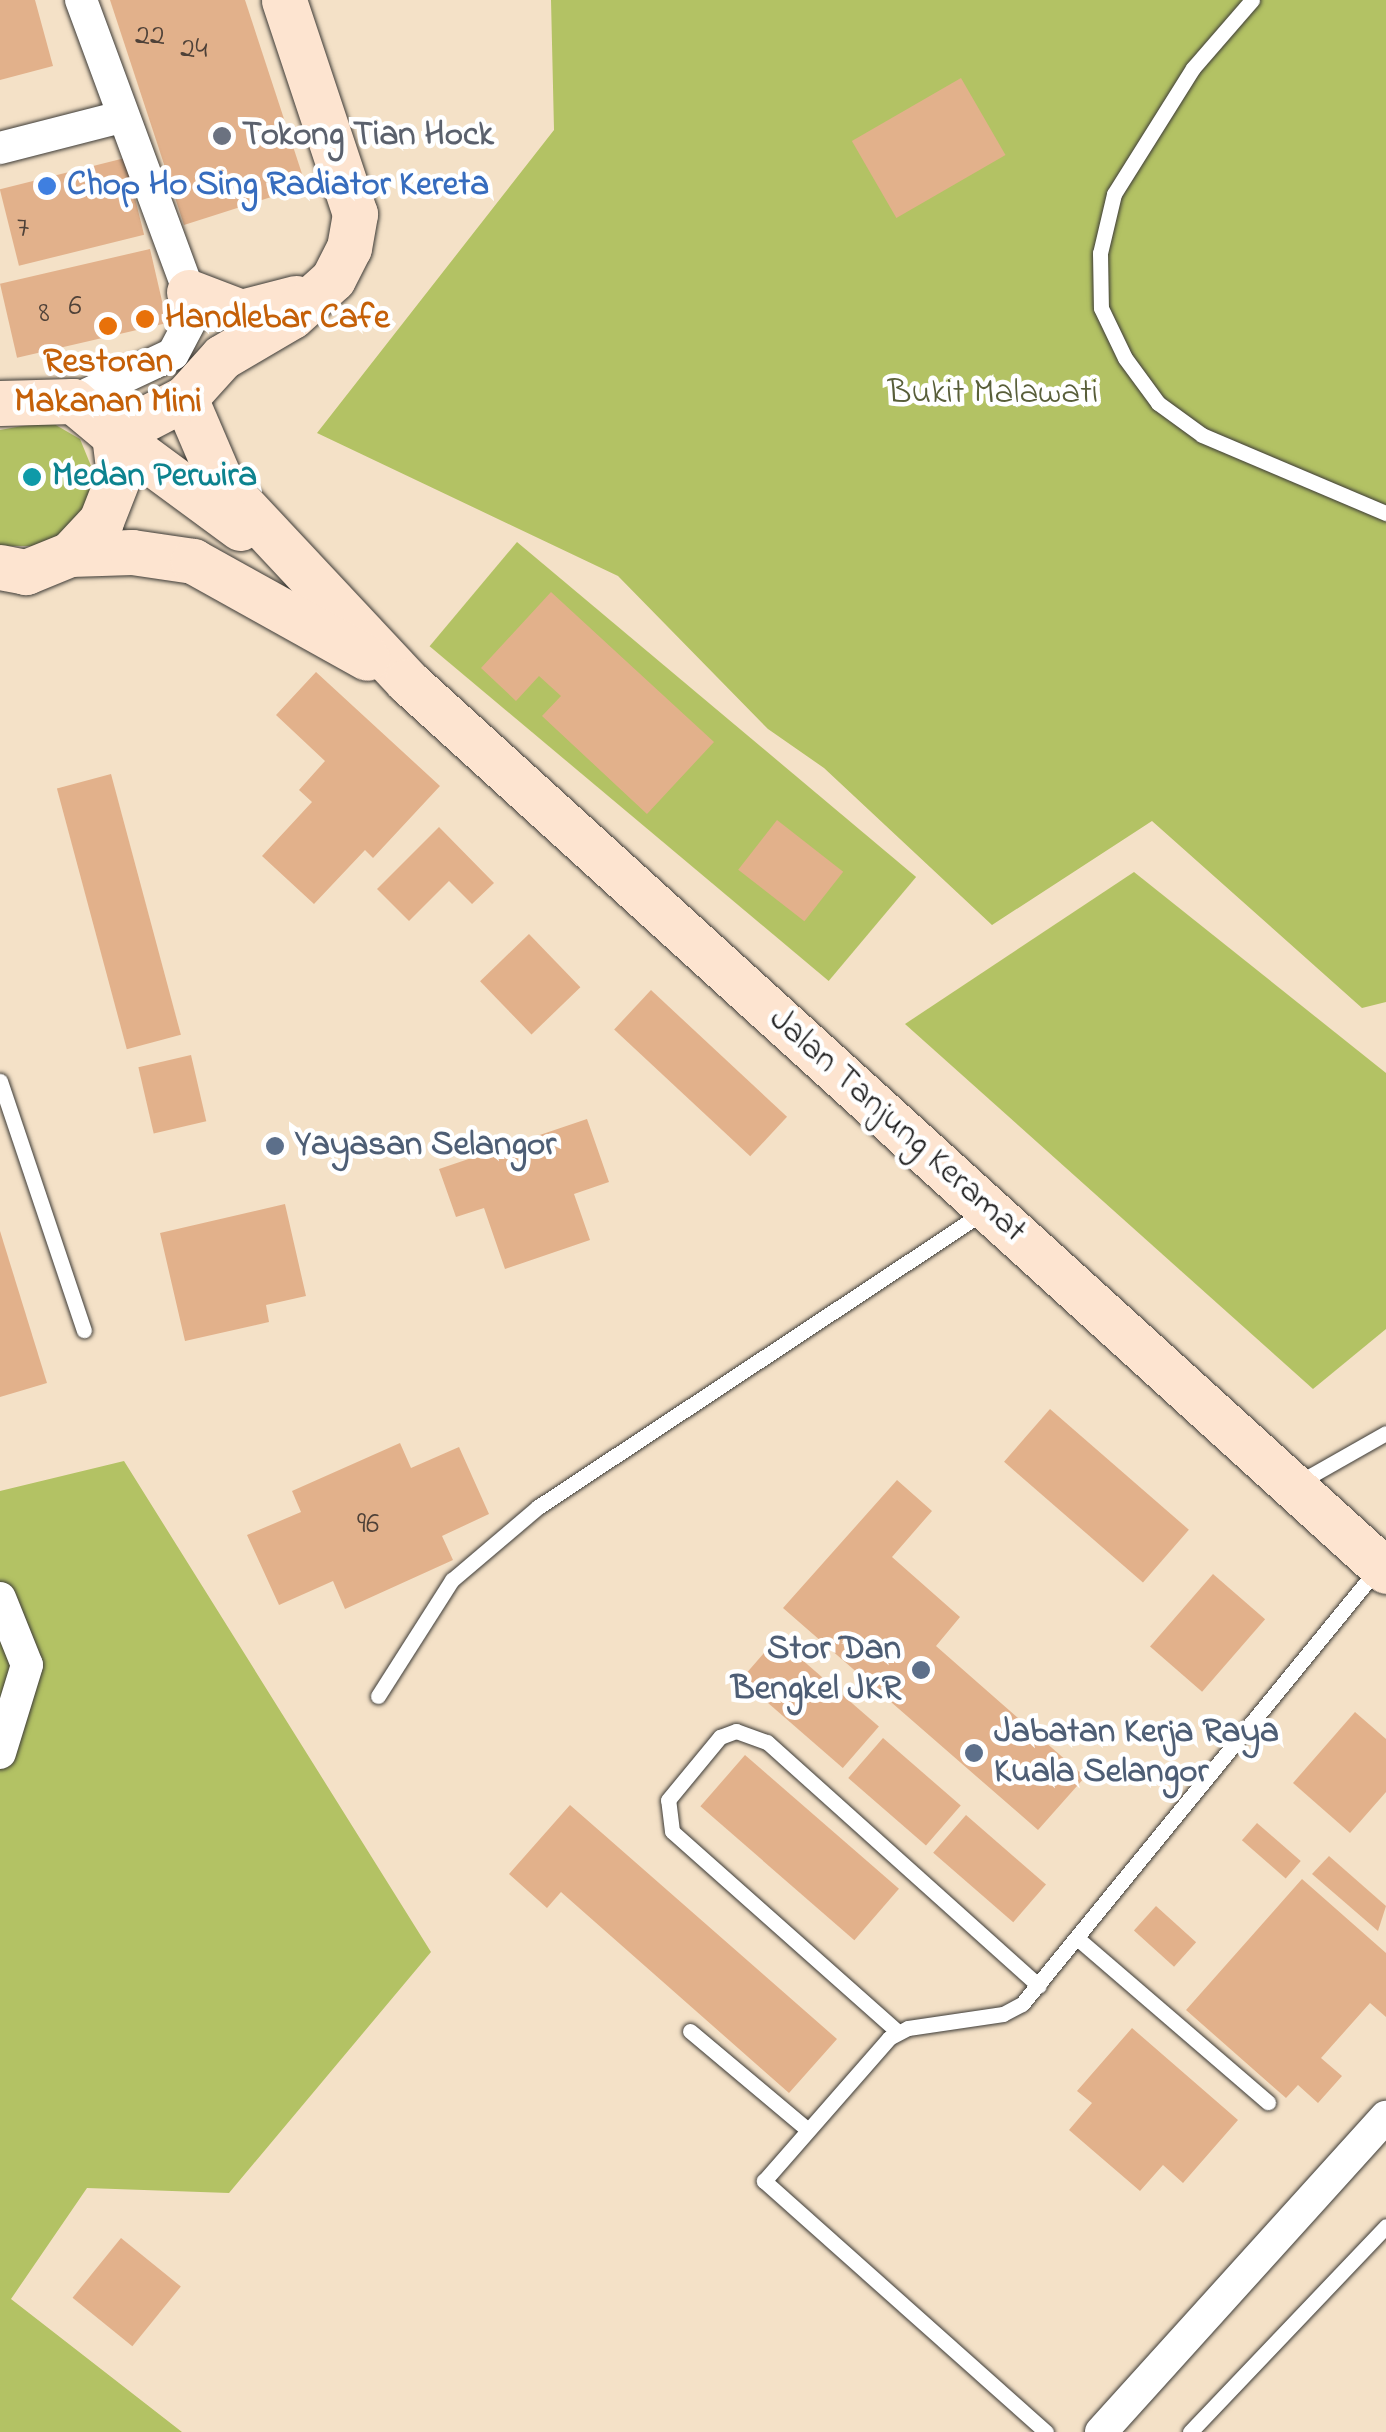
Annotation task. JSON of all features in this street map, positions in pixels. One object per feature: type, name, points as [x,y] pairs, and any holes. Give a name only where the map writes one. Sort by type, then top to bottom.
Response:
[{"type":"street","points":[[0,402],[73,401],[174,354],[192,318],[189,292],[81,0]]},
{"type":"street","points":[[114,435],[185,398],[222,356],[292,316],[333,279],[355,214],[284,0]]},
{"type":"street","points":[[0,148],[121,116]]},
{"type":"street","points":[[189,292],[241,312],[268,309],[333,279]]},
{"type":"street","points":[[185,398],[221,482],[408,681]]},
{"type":"street","points":[[73,401],[314,582]]},
{"type":"street","points":[[70,554],[102,521],[120,475],[114,435]]},
{"type":"street","points":[[9,575],[70,554],[148,553],[193,561],[408,681]]},
{"type":"street","name":"Jalan Tanjung Keramat","points":[[408,681],[1383,1568]]},
{"type":"street","points":[[0,1598],[27,1664],[0,1753]]},
{"type":"street","points":[[1101,2432],[1386,2117]]},
{"type":"lane","points":[[1252,0],[1193,68],[1114,194],[1100,253],[1101,308],[1125,358],[1158,403],[1202,435],[1386,513]]},
{"type":"lane","points":[[0,1081],[84,1330]]},
{"type":"lane","points":[[378,1696],[452,1580],[538,1507],[988,1209]]},
{"type":"lane","points":[[1293,1486],[1386,1432]]},
{"type":"lane","points":[[1046,2432],[764,2181],[898,2032],[1003,2014],[1039,1986],[1383,1568]]},
{"type":"lane","points":[[898,2032],[672,1831],[668,1800],[720,1736],[736,1732],[767,1742],[1039,1986]]},
{"type":"lane","points":[[1077,1938],[1268,2102]]},
{"type":"lane","points":[[690,2031],[808,2130]]},
{"type":"lane","points":[[1190,2432],[1386,2226]]},
{"type":"green space","name":"Bukit Malawati","points":[[551,0],[1386,0],[1386,1002],[1362,1008],[1152,821],[992,925],[824,768],[768,729],[618,576],[317,433],[554,130]]},
{"type":"green space","points":[[54,424],[80,439],[98,483],[94,511],[43,546],[0,546],[0,430]]},
{"type":"green space","points":[[517,542],[916,877],[829,981],[430,646]]},
{"type":"green space","points":[[1134,872],[1386,1073],[1386,1329],[1313,1389],[905,1024]]},
{"type":"green space","points":[[124,1461],[431,1952],[229,2193],[87,2188],[11,2299],[182,2432],[0,2432],[0,1491]]},
{"type":"building","points":[[0,0],[35,0],[53,66],[0,80]]},
{"type":"building","name":"Tokong Tian Hock","points":[[110,0],[245,0],[306,186],[184,225]]},
{"type":"building","points":[[961,78],[1006,155],[896,218],[852,141]]},
{"type":"building","points":[[125,158],[144,235],[19,266],[0,189]]},
{"type":"building","points":[[150,249],[167,323],[17,358],[0,284]]},
{"type":"building","points":[[551,592],[714,742],[647,814],[542,716],[561,696],[539,676],[516,701],[481,668]]},
{"type":"building","points":[[316,672],[440,786],[373,858],[365,850],[314,904],[262,856],[312,802],[299,790],[325,761],[276,715]]},
{"type":"building","points":[[111,774],[181,1035],[127,1049],[57,788]]},
{"type":"building","points":[[777,820],[843,872],[804,921],[738,870]]},
{"type":"building","points":[[439,827],[494,883],[472,904],[449,881],[409,921],[377,889]]},
{"type":"building","points":[[529,934],[580,987],[531,1034],[480,981]]},
{"type":"building","points":[[651,990],[787,1117],[750,1156],[614,1029]]},
{"type":"building","points":[[191,1055],[206,1121],[154,1133],[138,1067]]},
{"type":"building","points":[[587,1119],[609,1182],[574,1194],[590,1240],[505,1269],[484,1208],[456,1217],[439,1169]]},
{"type":"building","points":[[285,1204],[306,1296],[266,1305],[269,1322],[185,1341],[160,1233]]},
{"type":"building","points":[[0,1231],[47,1383],[0,1397]]},
{"type":"building","points":[[1050,1409],[1189,1530],[1143,1583],[1004,1462]]},
{"type":"building","points":[[400,1443],[411,1468],[459,1447],[489,1514],[442,1536],[453,1560],[345,1609],[333,1581],[279,1605],[247,1535],[301,1512],[292,1491]]},
{"type":"building","points":[[897,1480],[932,1511],[892,1557],[960,1617],[936,1646],[1085,1777],[1038,1830],[783,1608]]},
{"type":"building","points":[[1213,1574],[1265,1619],[1202,1692],[1150,1646]]},
{"type":"building","points":[[777,1638],[879,1727],[843,1768],[741,1680]]},
{"type":"building","points":[[1355,1712],[1386,1739],[1386,1792],[1350,1833],[1293,1783]]},
{"type":"building","points":[[883,1738],[961,1806],[926,1846],[848,1778]]},
{"type":"building","points":[[745,1755],[899,1889],[854,1940],[700,1806]]},
{"type":"building","points":[[570,1805],[837,2039],[789,2093],[561,1892],[547,1908],[509,1874]]},
{"type":"building","points":[[966,1815],[1046,1885],[1013,1922],[933,1853]]},
{"type":"building","points":[[1257,1823],[1301,1861],[1286,1878],[1242,1840]]},
{"type":"building","points":[[1329,1856],[1386,1906],[1378,1931],[1312,1874]]},
{"type":"building","points":[[1302,1879],[1386,1953],[1386,2017],[1370,2003],[1321,2058],[1342,2076],[1318,2103],[1298,2085],[1286,2098],[1186,2010]]},
{"type":"building","points":[[1156,1906],[1196,1942],[1174,1967],[1134,1931]]},
{"type":"building","points":[[1132,2028],[1238,2120],[1183,2183],[1163,2165],[1140,2191],[1069,2130],[1092,2103],[1077,2091]]},
{"type":"building","points":[[121,2238],[181,2286],[132,2346],[73,2298]]},
{"type":"place","name":"Tokong Tian Hock","points":[[222,136]]},
{"type":"place","name":"Chop Ho Sing Radiator Kereta","points":[[47,186]]},
{"type":"place","name":"Handlebar Cafe","points":[[145,319]]},
{"type":"place","name":"Restoran Makanan Mini","points":[[108,326]]},
{"type":"place","name":"Medan Perwira","points":[[32,477]]},
{"type":"place","name":"Yayasan Selangor","points":[[275,1146]]},
{"type":"place","name":"Stor Dan Bengkel JKR","points":[[921,1670]]},
{"type":"place","name":"Jabatan Kerja Raya Kuala Selangor","points":[[974,1753]]}]
